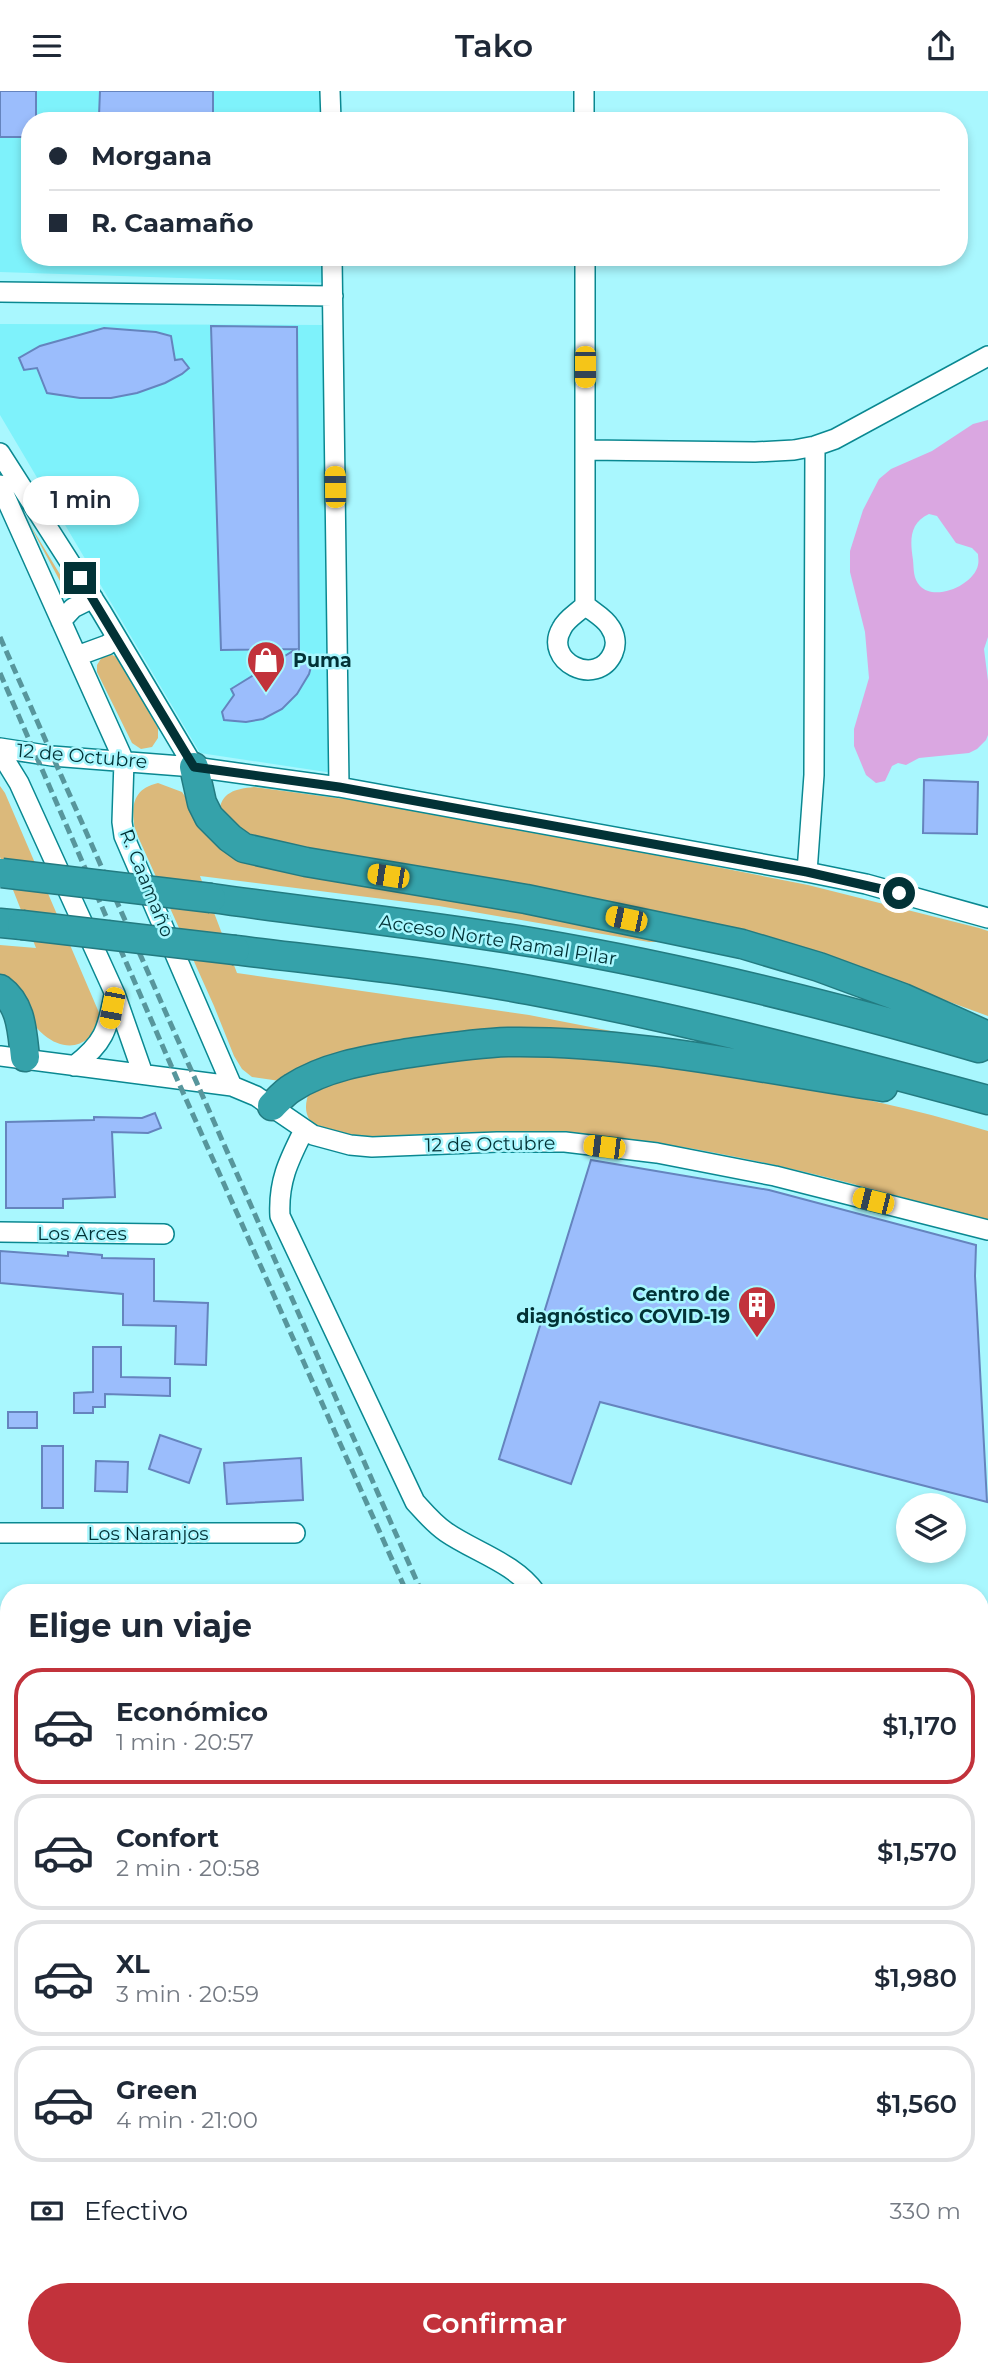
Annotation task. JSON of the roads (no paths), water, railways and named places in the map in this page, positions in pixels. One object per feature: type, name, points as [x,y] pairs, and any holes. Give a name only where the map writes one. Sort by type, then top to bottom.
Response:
[{"type":"highway","points":[[194,767],[202,803],[209,817],[244,848],[306,862],[526,899],[742,944],[820,967],[903,998],[988,1036]]},
{"type":"highway","name":"Acceso Norte Ramal Pilar","points":[[1,873],[211,898],[467,933],[601,955],[789,997],[988,1051]]},
{"type":"highway","points":[[11,924],[404,971],[526,990],[660,1016],[790,1047],[988,1101]]},
{"type":"highway","points":[[0,989],[14,1003],[19,1016],[12,1056]]},
{"type":"highway","points":[[272,1106],[290,1089],[337,1068],[460,1045],[506,1042],[555,1042],[687,1057],[988,1101]]},
{"type":"street","points":[[330,91],[331,112]]},
{"type":"street","points":[[584,91],[584,112]]},
{"type":"street","points":[[332,266],[339,787]]},
{"type":"street","points":[[585,266],[585,605]]},
{"type":"street","points":[[0,292],[333,296]]},
{"type":"street","points":[[586,450],[755,452],[815,446],[835,439],[988,356]]},
{"type":"street","points":[[807,872],[814,775],[815,446]]},
{"type":"street","points":[[0,453],[93,599],[194,767]]},
{"type":"street","name":"R. Caamaño","points":[[0,485],[124,761],[124,836],[232,1086]]},
{"type":"street","points":[[61,621],[72,608],[93,599]]},
{"type":"street","points":[[77,656],[107,645],[117,638]]},
{"type":"street","points":[[0,750],[19,783],[115,994],[143,1074]]},
{"type":"street","name":"12 de Octubre","points":[[0,750],[194,767],[339,787],[807,872],[873,886],[988,918]]},
{"type":"street","points":[[74,1066],[94,1051],[103,1036],[115,994]]},
{"type":"street","name":"12 de Octubre","points":[[12,1056],[232,1086],[256,1096],[304,1130],[330,1142],[372,1147],[565,1142],[657,1153],[775,1176],[988,1230]]},
{"type":"street","points":[[304,1130],[284,1173],[279,1196],[280,1216],[415,1502],[447,1534],[516,1573],[527,1584]]},
{"type":"street","name":"Los Arces","points":[[0,1232],[164,1234]]},
{"type":"street","name":"Los Naranjos","points":[[0,1534],[295,1533]]},
{"type":"railway","points":[[0,637],[418,1584]]},
{"type":"railway","points":[[0,673],[177,1079],[403,1584]]},
{"type":"place","name":"Puma","points":[[266,694]]},
{"type":"place","name":"Centro de diagnóstico COVID-19","points":[[757,1339]]}]
